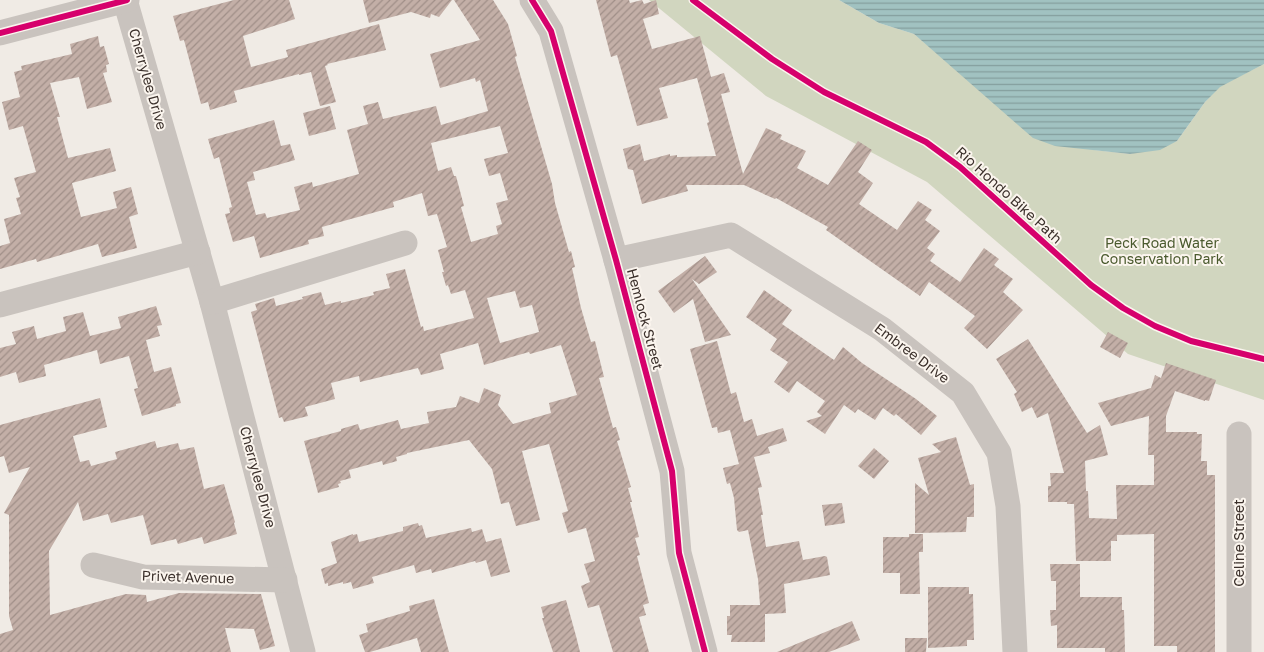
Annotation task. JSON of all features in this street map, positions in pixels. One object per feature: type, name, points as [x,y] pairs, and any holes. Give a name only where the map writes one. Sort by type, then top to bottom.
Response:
[{"type":"street","points":[[0,33],[126,0]]},
{"type":"street","name":"Cherrylee Drive","points":[[126,0],[212,302],[303,652]]},
{"type":"street","name":"Hemlock Street","points":[[532,0],[551,31],[616,260],[672,471],[679,553],[705,652]]},
{"type":"street","name":"Embree Drive","points":[[616,260],[731,235],[882,329],[963,392],[999,453],[1008,506],[1015,652]]},
{"type":"street","points":[[212,302],[406,243]]},
{"type":"street","points":[[0,305],[198,252]]},
{"type":"street","name":"Celine Street","points":[[1239,434],[1239,652]]},
{"type":"street","name":"Privet Avenue","points":[[93,564],[143,577],[285,580]]},
{"type":"green space","name":"Peck Road Water Conservation Park","points":[[649,0],[839,0],[879,23],[914,34],[948,63],[1094,150],[1130,154],[1177,141],[1205,102],[1220,86],[1264,64],[1264,400],[1128,354],[927,182],[766,96]]},
{"type":"water","points":[[839,0],[1264,0],[1264,64],[1220,87],[1205,102],[1177,141],[1160,150],[1130,154],[1055,146],[1033,138],[914,34],[879,23]]},
{"type":"building","points":[[234,0],[289,0],[295,19],[243,36],[251,67],[288,57],[286,50],[379,24],[386,50],[325,66],[336,102],[320,106],[311,72],[234,91],[237,102],[210,110],[208,102],[201,104],[184,40],[180,41],[173,16]]},
{"type":"building","points":[[363,0],[452,0],[439,17],[431,14],[430,18],[411,12],[369,23]]},
{"type":"building","points":[[454,0],[493,0],[508,24],[517,56],[515,57],[552,184],[555,203],[569,252],[571,251],[575,267],[572,268],[581,308],[591,342],[595,341],[604,377],[599,378],[613,428],[616,427],[620,440],[617,441],[631,487],[628,488],[632,502],[630,502],[639,537],[635,538],[640,555],[637,556],[649,603],[643,605],[646,615],[639,617],[649,652],[613,652],[599,605],[588,608],[581,586],[590,582],[584,564],[595,561],[586,528],[568,533],[562,513],[568,511],[549,444],[522,451],[540,520],[516,526],[509,502],[501,504],[492,469],[469,440],[407,453],[396,457],[397,461],[383,465],[382,461],[349,470],[351,478],[340,481],[339,487],[318,493],[304,441],[341,431],[341,429],[358,424],[360,430],[398,420],[401,429],[429,423],[427,412],[456,407],[460,396],[479,403],[484,388],[501,395],[498,405],[513,424],[551,413],[549,403],[577,395],[561,345],[484,365],[478,343],[440,354],[444,369],[421,375],[418,368],[360,382],[359,376],[331,383],[335,399],[305,407],[308,416],[284,422],[282,417],[279,418],[251,312],[257,310],[255,304],[274,298],[276,306],[321,292],[325,305],[341,301],[341,303],[374,295],[373,292],[390,288],[386,274],[405,269],[421,327],[423,326],[424,331],[474,318],[465,290],[451,294],[448,285],[446,286],[438,250],[447,247],[437,214],[428,216],[422,193],[393,202],[394,207],[322,227],[324,236],[308,240],[309,244],[260,258],[254,236],[233,242],[225,214],[230,213],[229,208],[232,207],[219,157],[214,159],[208,139],[274,120],[281,146],[290,144],[295,160],[253,172],[255,180],[247,182],[256,215],[265,213],[267,218],[300,210],[294,187],[312,182],[313,187],[359,174],[347,130],[368,124],[363,106],[378,102],[383,119],[436,106],[441,125],[488,111],[480,80],[476,82],[475,78],[440,88],[430,54],[480,40]],"holes":[[[500,126],[508,153],[484,159],[489,176],[500,173],[508,200],[496,203],[502,224],[496,226],[498,234],[471,242],[461,207],[464,206],[456,176],[454,176],[451,167],[438,171],[431,143]],[[515,291],[520,308],[532,305],[539,332],[500,343],[487,298]]]},
{"type":"building","points":[[596,0],[629,0],[630,3],[642,0],[644,4],[656,0],[659,14],[643,19],[652,49],[700,36],[711,77],[724,73],[730,92],[721,94],[743,174],[766,128],[782,135],[780,139],[806,151],[797,168],[828,185],[858,141],[872,150],[858,172],[873,183],[859,204],[897,230],[918,201],[932,210],[925,220],[940,231],[927,248],[935,254],[930,261],[960,282],[984,248],[999,259],[994,265],[1013,279],[1003,292],[1023,310],[987,349],[964,328],[975,316],[929,282],[920,296],[826,230],[828,227],[776,198],[744,185],[686,185],[688,191],[642,204],[633,170],[628,169],[623,149],[640,144],[644,161],[670,154],[670,156],[677,155],[677,157],[716,156],[707,123],[709,122],[697,78],[659,88],[668,118],[637,126],[617,55],[611,57]]},
{"type":"building","points":[[98,36],[100,47],[104,46],[109,64],[106,65],[107,72],[103,73],[112,102],[87,109],[79,77],[50,83],[60,117],[57,117],[68,158],[110,148],[116,171],[72,183],[81,217],[117,208],[113,192],[131,187],[138,214],[129,217],[137,248],[102,257],[98,244],[37,262],[36,259],[0,269],[0,246],[10,243],[4,219],[21,214],[16,198],[20,197],[14,178],[36,172],[23,126],[9,130],[2,102],[20,97],[14,72],[22,70],[21,66],[72,54],[70,44]]},
{"type":"building","points":[[330,106],[336,129],[309,136],[303,113]]},
{"type":"building","points":[[705,256],[717,272],[699,284],[692,279],[731,335],[705,342],[693,299],[674,313],[658,291]]},
{"type":"building","points":[[764,290],[792,310],[782,324],[834,360],[843,347],[862,363],[916,399],[937,416],[921,435],[896,414],[894,416],[883,408],[875,420],[858,409],[855,413],[844,405],[825,434],[806,421],[822,416],[817,412],[825,401],[797,381],[789,393],[774,382],[788,362],[770,350],[777,339],[746,317]]},
{"type":"building","points":[[156,306],[162,325],[157,326],[160,336],[146,340],[154,372],[171,367],[181,403],[176,404],[176,406],[142,416],[134,389],[138,388],[129,356],[100,364],[97,350],[44,365],[46,376],[19,383],[16,372],[0,377],[0,348],[16,344],[12,332],[34,326],[37,339],[66,331],[63,317],[83,312],[90,336],[121,328],[118,317]]},
{"type":"building","points":[[1108,332],[1128,343],[1120,358],[1100,347]]},
{"type":"building","points":[[1028,339],[1087,433],[1100,425],[1108,455],[1085,461],[1089,518],[1117,519],[1116,485],[1154,485],[1154,455],[1148,455],[1149,416],[1111,426],[1098,403],[1151,388],[1155,375],[1161,378],[1166,363],[1216,380],[1209,401],[1175,391],[1166,416],[1166,432],[1197,432],[1197,434],[1202,434],[1201,461],[1207,461],[1207,475],[1215,475],[1215,652],[1177,652],[1177,646],[1154,646],[1154,534],[1117,535],[1117,541],[1111,541],[1111,561],[1076,561],[1074,504],[1048,502],[1048,486],[1051,486],[1050,473],[1064,473],[1048,413],[1037,418],[1032,407],[1022,412],[1014,394],[1017,392],[996,359]]},
{"type":"building","points":[[717,341],[731,394],[736,392],[744,422],[752,419],[757,436],[783,428],[787,441],[768,447],[770,453],[754,457],[762,487],[758,488],[766,547],[799,541],[803,560],[827,557],[830,575],[784,584],[786,613],[765,614],[765,642],[731,642],[732,635],[727,635],[727,616],[730,616],[730,605],[760,605],[758,579],[748,530],[739,532],[737,530],[734,498],[730,483],[727,484],[723,468],[739,464],[730,430],[718,433],[717,427],[712,428],[690,349]]},
{"type":"building","points":[[100,398],[107,427],[73,436],[80,462],[89,460],[91,466],[117,459],[115,452],[155,441],[157,448],[178,443],[180,450],[194,447],[204,489],[224,484],[237,534],[204,544],[202,537],[178,544],[176,539],[151,545],[143,515],[111,523],[108,514],[83,521],[78,502],[49,551],[50,615],[126,594],[146,595],[147,602],[179,593],[261,594],[275,646],[260,650],[254,629],[225,628],[231,652],[0,652],[0,634],[13,630],[9,616],[9,515],[4,513],[30,467],[9,473],[4,456],[0,457],[0,425]]},
{"type":"building","points":[[956,437],[970,485],[974,484],[974,517],[967,517],[966,532],[915,533],[915,483],[929,495],[918,458],[941,452],[932,444]]},
{"type":"building","points":[[874,448],[889,461],[874,479],[858,466]]},
{"type":"building","points":[[842,503],[845,523],[825,526],[822,505]]},
{"type":"building","points":[[418,523],[419,526],[422,525],[426,538],[471,528],[472,532],[482,529],[486,542],[501,538],[510,572],[491,577],[486,560],[476,563],[475,561],[432,573],[431,569],[416,573],[414,565],[372,577],[374,583],[353,589],[351,582],[328,586],[328,583],[325,584],[321,569],[337,563],[331,542],[357,534],[359,542],[403,531],[403,527]]},
{"type":"building","points":[[909,534],[923,534],[923,552],[919,552],[920,594],[900,594],[900,573],[883,573],[883,537],[909,537]]},
{"type":"building","points":[[1050,564],[1080,564],[1080,597],[1122,597],[1125,652],[1105,652],[1105,648],[1057,648],[1057,625],[1051,626],[1050,610],[1056,610],[1056,581],[1051,581]]},
{"type":"building","points":[[928,587],[969,587],[969,594],[973,594],[974,640],[967,640],[967,646],[928,648]]},
{"type":"building","points":[[434,599],[449,652],[421,652],[417,638],[365,652],[359,635],[368,632],[366,624],[410,611],[409,606]]},
{"type":"building","points":[[566,600],[580,652],[553,652],[542,618],[544,618],[541,607]]},
{"type":"building","points":[[852,621],[860,640],[829,652],[777,652]]},
{"type":"building","points":[[905,638],[927,638],[926,652],[905,652]]},
{"type":"cycle path","points":[[0,33],[127,0]]},
{"type":"cycle path","points":[[532,0],[551,31],[616,260],[672,471],[679,553],[705,652]]},
{"type":"cycle path","name":"Rio Hondo Bike Path","points":[[693,0],[772,59],[824,92],[926,142],[960,167],[1091,285],[1123,308],[1155,326],[1191,341],[1264,359]]}]
